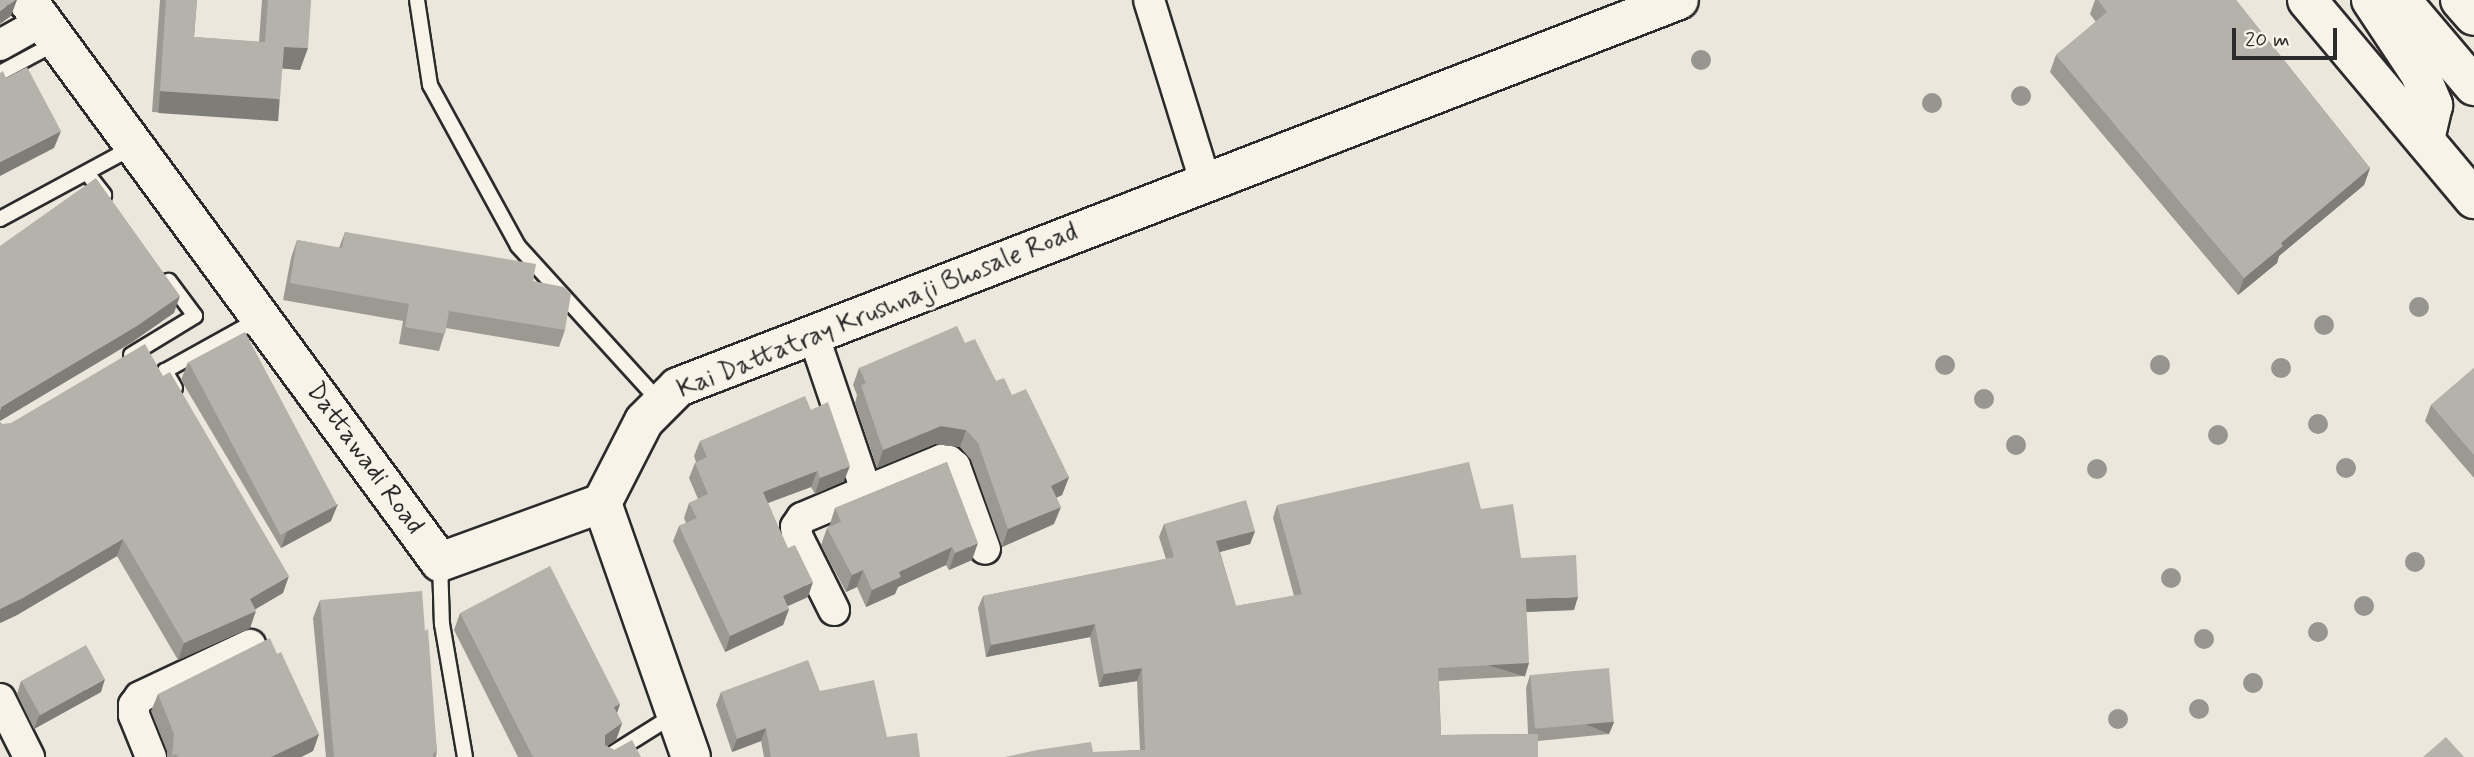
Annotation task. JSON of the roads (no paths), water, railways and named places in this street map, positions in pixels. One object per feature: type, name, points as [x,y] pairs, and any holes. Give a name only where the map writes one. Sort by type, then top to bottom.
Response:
[{"type":"main road","name":"Kai Dattatray Krushnaji Bhosale Road","points":[[602,503],[644,421],[678,387],[1205,181],[1679,0]]},
{"type":"main road","points":[[2307,0],[2474,198]]},
{"type":"main road","points":[[2371,0],[2420,74],[2432,105],[2425,140]]},
{"type":"main road","points":[[2401,0],[2463,72]]},
{"type":"main road","points":[[2460,0],[2474,16]]},
{"type":"main road","name":"Dattawadi Road","points":[[42,21],[136,145],[440,562],[602,503]]},
{"type":"main road","points":[[602,503],[678,713],[691,757]]},
{"type":"street","points":[[1149,0],[1205,181]]},
{"type":"street","points":[[0,45],[42,21]]},
{"type":"street","points":[[813,334],[866,491]]},
{"type":"street","points":[[834,610],[797,536],[796,527],[802,518],[941,460],[955,466],[985,549]]},
{"type":"street","points":[[151,757],[134,715],[134,705],[140,697],[250,645]]},
{"type":"street","points":[[0,699],[29,757]]},
{"type":"lane","points":[[417,0],[430,85],[519,246],[662,404]]},
{"type":"lane","points":[[0,73],[42,21]]},
{"type":"lane","points":[[0,219],[136,145]]},
{"type":"lane","points":[[87,173],[112,206]]},
{"type":"lane","points":[[115,364],[195,316],[162,272]]},
{"type":"lane","points":[[186,406],[165,371],[262,317]]},
{"type":"lane","points":[[440,562],[442,624],[465,757]]},
{"type":"lane","points":[[607,757],[678,713]]}]
